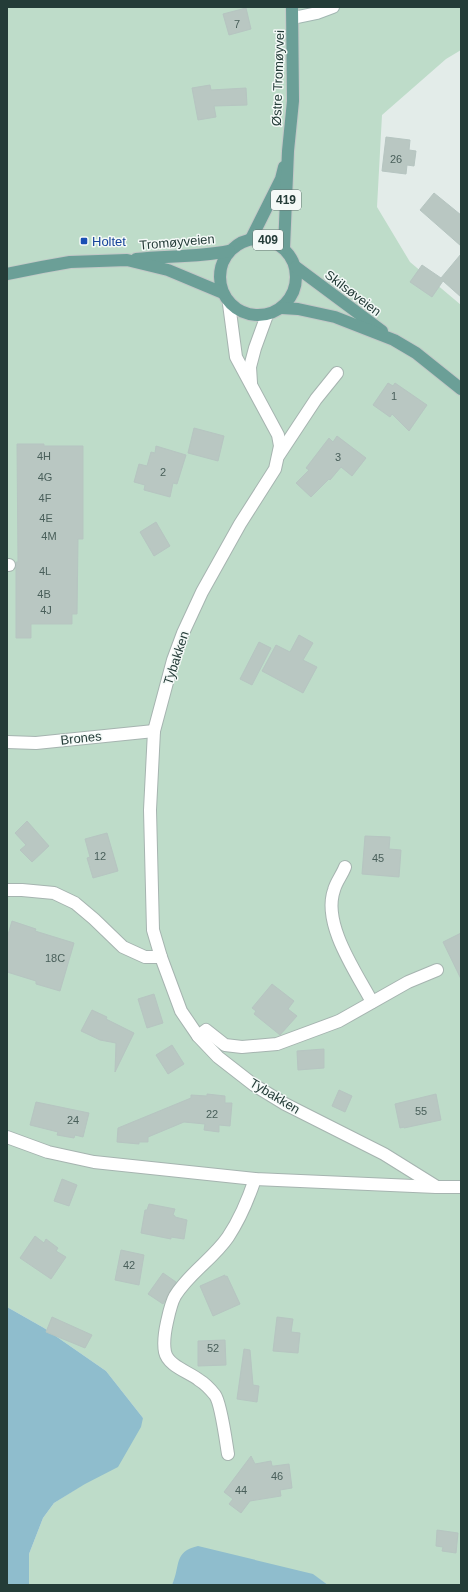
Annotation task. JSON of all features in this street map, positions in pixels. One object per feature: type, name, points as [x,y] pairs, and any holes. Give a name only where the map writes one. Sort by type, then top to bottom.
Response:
[{"type":"main road","name":"Østre Tromøyvei","points":[[284,248],[288,151],[293,102],[293,12]]},
{"type":"main road","name":"Østre Tromøyvei","points":[[251,239],[281,179],[288,151]]},
{"type":"main road","name":"409","points":[[251,239],[268,240],[284,248],[296,267],[297,277],[295,291],[282,308],[267,315],[250,316],[235,309],[223,293],[219,280],[220,269],[230,251],[239,243],[251,239]]},
{"type":"main road","name":"Tromøyveien","points":[[7,274],[70,262],[209,255],[230,251]]},
{"type":"main road","name":"Tromøyveien","points":[[127,260],[168,270],[223,293]]},
{"type":"main road","name":"Skilsøveien","points":[[296,267],[394,340],[416,353],[461,388]]},
{"type":"main road","name":"Skilsøveien","points":[[282,308],[298,309],[334,317],[394,340]]},
{"type":"street","points":[[293,12],[318,13],[333,7]]},
{"type":"street","name":"Tybakken","points":[[230,304],[236,357],[251,388],[278,435],[280,446],[279,455],[275,469],[240,524],[202,592],[183,633],[173,660],[154,731],[150,810],[153,930],[161,957],[182,1011],[198,1036],[218,1057],[254,1085],[285,1104],[384,1154],[437,1187]]},
{"type":"street","name":"Tybakken","points":[[251,388],[250,367],[267,315]]},
{"type":"street","points":[[279,455],[316,399],[337,373]]},
{"type":"street","name":"Brones","points":[[7,742],[36,743],[154,731]]},
{"type":"street","points":[[345,868],[334,888],[332,898],[332,918],[344,950],[372,1002]]},
{"type":"street","points":[[7,890],[54,893],[75,903],[123,947],[145,957],[161,957]]},
{"type":"street","points":[[198,1036],[206,1030],[225,1045],[242,1047],[277,1044],[340,1021],[408,982],[437,970]]},
{"type":"street","points":[[7,1137],[48,1152],[94,1162],[255,1179],[461,1187]]},
{"type":"street","points":[[228,1454],[215,1395],[200,1380],[173,1363],[168,1358],[165,1352],[165,1330],[175,1296],[187,1280],[215,1253],[228,1237],[248,1201],[255,1179]]},
{"type":"green space","points":[[7,7],[461,7],[461,50],[446,59],[382,115],[377,207],[410,262],[461,305],[461,1585],[328,1585],[312,1574],[175,1579],[172,1585],[29,1585],[29,1554],[43,1518],[54,1503],[84,1484],[143,1418],[106,1371],[44,1328],[7,1307]]},
{"type":"water","points":[[7,1307],[44,1328],[106,1371],[143,1418],[141,1427],[118,1467],[85,1484],[54,1503],[43,1518],[29,1554],[29,1585],[7,1585]]},
{"type":"water","points":[[198,1546],[313,1574],[328,1585],[172,1585],[181,1556],[190,1549]]},
{"type":"building","points":[[246,8],[251,29],[229,35],[223,14]]},
{"type":"building","points":[[210,85],[211,90],[246,88],[247,105],[214,106],[216,117],[198,120],[192,88]]},
{"type":"building","points":[[386,137],[410,140],[409,150],[416,151],[414,166],[407,165],[406,174],[382,171]]},
{"type":"building","points":[[434,193],[461,215],[461,246],[420,210]]},
{"type":"building","points":[[461,254],[461,297],[443,281],[432,297],[410,282],[422,265],[441,278]]},
{"type":"building","points":[[388,383],[393,386],[395,383],[427,405],[409,431],[392,414],[390,417],[373,405]]},
{"type":"building","points":[[194,428],[224,436],[218,461],[188,453]]},
{"type":"building","points":[[337,436],[366,458],[352,476],[341,467],[330,480],[329,479],[311,497],[296,483],[309,470],[306,468],[329,438],[333,442]]},
{"type":"building","points":[[17,444],[83,446],[83,539],[78,539],[77,614],[72,614],[72,624],[31,624],[31,638],[16,638],[16,562],[18,562]]},
{"type":"building","points":[[156,446],[186,455],[177,484],[173,483],[170,497],[144,490],[145,485],[134,482],[139,464],[147,466],[151,452],[155,453]]},
{"type":"building","points":[[156,522],[170,546],[154,556],[140,532]]},
{"type":"building","points":[[299,635],[313,643],[303,660],[317,667],[303,693],[262,671],[276,645],[290,652]]},
{"type":"building","points":[[259,642],[271,648],[252,685],[240,679]]},
{"type":"building","points":[[27,821],[49,846],[32,862],[20,850],[26,845],[15,833]]},
{"type":"building","points":[[107,833],[118,871],[93,878],[87,858],[90,857],[85,839]]},
{"type":"building","points":[[365,836],[390,837],[389,849],[401,850],[399,877],[362,874]]},
{"type":"building","points":[[12,921],[36,929],[35,931],[74,943],[60,991],[36,984],[36,981],[7,972],[7,938]]},
{"type":"building","points":[[461,933],[461,979],[443,942]]},
{"type":"building","points":[[272,984],[294,1001],[288,1009],[297,1016],[280,1035],[254,1014],[256,1011],[252,1008]]},
{"type":"building","points":[[154,994],[163,1023],[147,1028],[138,999]]},
{"type":"building","points":[[92,1010],[134,1033],[115,1072],[116,1043],[100,1040],[81,1031]]},
{"type":"building","points":[[172,1045],[184,1064],[168,1074],[156,1055]]},
{"type":"building","points":[[324,1049],[324,1068],[298,1070],[297,1051]]},
{"type":"building","points":[[339,1090],[352,1096],[345,1112],[332,1106]]},
{"type":"building","points":[[207,1094],[225,1096],[225,1103],[232,1103],[230,1126],[219,1125],[219,1132],[204,1130],[205,1124],[184,1122],[148,1137],[148,1142],[139,1142],[139,1144],[117,1142],[118,1128],[191,1098],[191,1095],[207,1096]]},
{"type":"building","points":[[436,1094],[441,1120],[400,1128],[395,1104]]},
{"type":"building","points":[[36,1102],[89,1113],[83,1137],[75,1135],[74,1138],[57,1135],[58,1132],[30,1125]]},
{"type":"building","points":[[62,1179],[77,1185],[69,1206],[54,1201]]},
{"type":"building","points":[[149,1204],[175,1209],[173,1215],[175,1217],[187,1220],[184,1239],[171,1237],[171,1239],[141,1233],[145,1210],[147,1210]]},
{"type":"building","points":[[35,1236],[44,1243],[46,1239],[58,1248],[56,1251],[66,1257],[51,1279],[20,1258]]},
{"type":"building","points":[[121,1250],[144,1255],[139,1285],[115,1280]]},
{"type":"building","points":[[163,1273],[176,1282],[163,1304],[148,1294]]},
{"type":"building","points":[[225,1275],[225,1277],[227,1276],[240,1304],[213,1316],[200,1286]]},
{"type":"building","points":[[52,1317],[92,1335],[85,1348],[46,1332]]},
{"type":"building","points":[[277,1317],[293,1319],[291,1332],[300,1333],[298,1353],[273,1351]]},
{"type":"building","points":[[225,1340],[226,1365],[198,1366],[198,1341]]},
{"type":"building","points":[[244,1349],[250,1350],[253,1385],[259,1386],[257,1402],[237,1399]]},
{"type":"building","points":[[251,1456],[255,1464],[271,1461],[272,1466],[289,1464],[292,1488],[280,1490],[281,1496],[250,1501],[241,1513],[229,1504],[233,1499],[224,1492]]},
{"type":"building","points":[[437,1530],[458,1533],[456,1553],[442,1551],[443,1547],[436,1546]]},
{"type":"place","name":"Holtet","points":[[84,241]]}]
